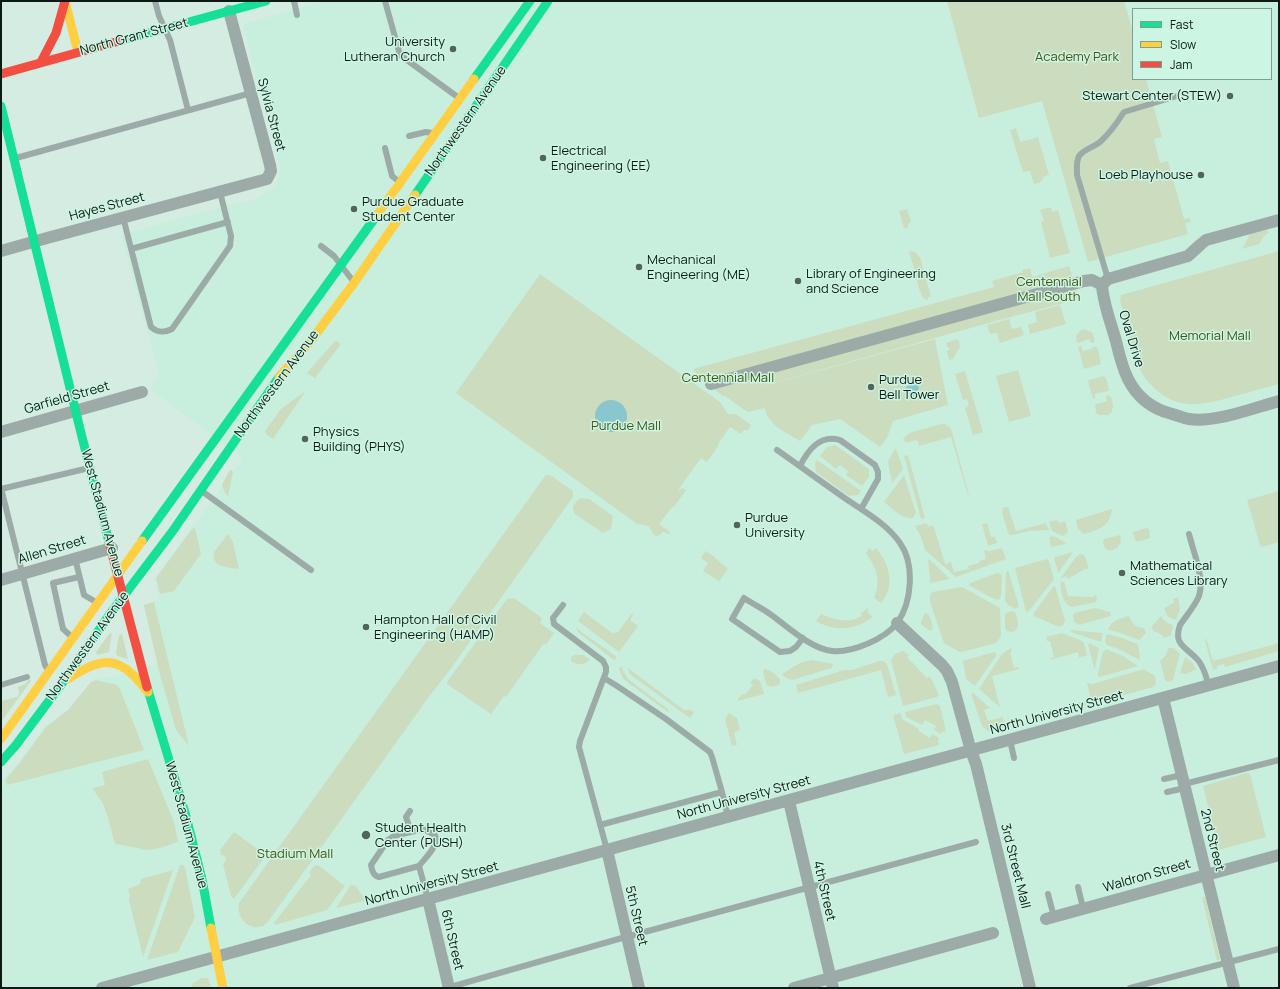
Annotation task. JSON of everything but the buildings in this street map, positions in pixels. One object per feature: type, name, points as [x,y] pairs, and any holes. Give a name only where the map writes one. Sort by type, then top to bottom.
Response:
[{"type":"main road","points":[[65,1],[78,52]]},
{"type":"main road","points":[[41,62],[58,32],[65,1]]},
{"type":"main road","name":"Northwestern Avenue","points":[[1,739],[97,603],[342,265],[530,1]]},
{"type":"main road","name":"Northwestern Avenue","points":[[1,762],[16,745],[63,682],[124,596],[172,532],[276,381],[310,342],[354,283],[548,1]]},
{"type":"main road","name":"North Grant Street","points":[[1,74],[263,2]]},
{"type":"main road","name":"West Stadium Avenue","points":[[1,106],[90,467],[148,692],[186,816],[202,879],[223,988]]},
{"type":"main road","points":[[63,682],[91,665],[103,661],[120,665],[131,672],[148,692]]},
{"type":"street","name":"Sylvia Street","points":[[220,192],[263,181],[267,179],[271,171],[229,11]]},
{"type":"street","name":"Hayes Street","points":[[1,251],[220,192]]},
{"type":"street","points":[[711,384],[1084,281],[1092,280],[1105,282],[1184,258],[1206,240],[1279,220]]},
{"type":"street","name":"Oval Drive","points":[[1105,282],[1104,299],[1122,365],[1136,392],[1150,405],[1162,411],[1190,419],[1206,419],[1222,417],[1279,401]]},
{"type":"street","name":"Garfield Street","points":[[1,432],[142,392]]},
{"type":"street","name":"Allen Street","points":[[1,580],[112,548]]},
{"type":"street","name":"3rd Street Mall","points":[[897,623],[942,665],[947,671],[952,682],[976,764],[1030,988]]},
{"type":"street","name":"North University Street","points":[[102,988],[1279,666]]},
{"type":"street","name":"2nd Street","points":[[1163,698],[1234,988]]},
{"type":"street","name":"4th Street","points":[[788,801],[832,983]]},
{"type":"street","name":"5th Street","points":[[607,850],[639,988]]},
{"type":"street","name":"Waldron Street","points":[[1050,918],[1279,854]]},
{"type":"street","name":"6th Street","points":[[428,899],[448,988]]},
{"type":"street","points":[[794,988],[832,983],[992,933]]},
{"type":"lane","points":[[156,1],[159,16],[170,40],[188,110]]},
{"type":"lane","points":[[294,1],[297,15]]},
{"type":"lane","points":[[385,1],[400,55],[460,99]]},
{"type":"lane","points":[[14,159],[251,93]]},
{"type":"lane","points":[[1105,282],[1077,175],[1076,164],[1080,155],[1084,151],[1099,142],[1115,127],[1124,112],[1177,96]]},
{"type":"lane","points":[[409,136],[426,132],[435,133]]},
{"type":"lane","points":[[385,148],[392,176],[400,184]]},
{"type":"lane","points":[[123,217],[151,327],[155,330],[166,332],[172,329],[230,246],[231,236],[220,192]]},
{"type":"lane","points":[[131,249],[228,222]]},
{"type":"lane","points":[[321,246],[334,256],[354,283]]},
{"type":"lane","points":[[800,466],[806,455],[817,444],[834,438],[840,440],[875,465],[878,472],[878,479],[861,509]]},
{"type":"lane","points":[[777,450],[876,519],[891,532],[901,543],[906,555],[910,576],[907,603],[897,623],[888,632],[876,640],[847,650],[833,651],[824,649],[803,638],[769,613],[744,598],[732,619],[780,652],[790,651],[796,647],[803,638]]},
{"type":"lane","points":[[50,671],[44,665],[1,488],[90,467]]},
{"type":"lane","points":[[201,491],[311,570]]},
{"type":"lane","points":[[1189,534],[1201,579],[1201,588],[1197,600],[1178,629],[1178,640],[1182,646],[1198,659],[1209,686]]},
{"type":"lane","points":[[75,558],[84,595],[97,603]]},
{"type":"lane","points":[[73,638],[63,629],[53,584],[79,577]]},
{"type":"lane","points":[[563,605],[553,618],[554,624],[603,661],[606,667],[604,678],[579,747],[607,850]]},
{"type":"lane","points":[[1,685],[27,677]]},
{"type":"lane","points":[[604,678],[666,719],[710,752],[728,817]]},
{"type":"lane","points":[[1010,740],[1014,758]]},
{"type":"lane","points":[[1167,792],[1184,782],[1279,760]]},
{"type":"lane","points":[[1164,779],[1184,782]]},
{"type":"lane","points":[[600,825],[722,792]]},
{"type":"lane","points":[[410,811],[406,817],[410,832]]},
{"type":"lane","points":[[423,829],[435,835],[437,840],[435,845],[419,866],[376,877],[371,865],[388,840],[394,836],[423,829]]},
{"type":"lane","points":[[448,988],[627,937],[976,842]]},
{"type":"lane","points":[[419,866],[428,899]]},
{"type":"lane","points":[[1078,887],[1083,908]]},
{"type":"lane","points":[[1048,894],[1050,918]]},
{"type":"lane","points":[[1130,988],[1279,949]]},
{"type":"shaded area","name":"Purdue University","points":[[325,1],[1279,1],[1279,988],[1,988],[1,781],[17,764],[45,726],[68,710],[94,678],[113,677],[158,664],[143,604],[159,600],[155,578],[243,458],[150,389],[159,374],[121,235],[240,202],[249,202],[265,194],[275,186],[279,178],[280,168],[243,24]]},
{"type":"green space","name":"Academy Park","points":[[947,1],[1124,1],[1132,29],[1132,80],[1146,80],[1162,137],[1154,139],[1160,163],[1168,161],[1184,219],[1190,218],[1191,222],[1185,223],[1188,234],[1088,262],[1042,101],[979,118]]},
{"type":"green space","points":[[1016,128],[1020,142],[1038,137],[1049,175],[1043,177],[1039,183],[1034,184],[1030,171],[1023,172],[1010,130]]},
{"type":"green space","points":[[1051,208],[1052,212],[1058,210],[1070,253],[1050,258],[1041,222],[1044,220],[1040,210]]},
{"type":"green space","points":[[907,209],[911,222],[907,228],[904,228],[899,211]]},
{"type":"green space","points":[[1266,230],[1269,232],[1263,237],[1259,244],[1242,249],[1250,234]]},
{"type":"green space","points":[[909,251],[915,252],[920,257],[931,297],[928,297],[928,299],[925,300],[920,292]]},
{"type":"green space","name":"Memorial Mall","points":[[1279,251],[1279,384],[1202,404],[1182,403],[1172,400],[1153,387],[1143,375],[1136,359],[1120,300],[1121,295]]},
{"type":"green space","points":[[1069,266],[1079,299],[727,396],[935,339],[948,405],[893,421],[887,438],[880,447],[840,419],[812,425],[800,441],[778,428],[769,419],[765,408],[748,412],[746,411],[725,396],[724,397],[698,377],[693,369],[994,287],[992,281],[1023,272],[1022,270],[1030,268],[1032,277]]},
{"type":"green space","name":"Purdue Mall","points":[[540,274],[720,402],[728,414],[736,414],[751,425],[748,430],[744,430],[741,434],[730,427],[707,462],[701,458],[678,490],[683,488],[686,490],[659,524],[671,533],[668,534],[663,532],[656,536],[653,534],[649,526],[637,524],[456,393]]},
{"type":"green space","points":[[1060,305],[1066,324],[1030,334],[1028,325],[1037,322],[1035,312]]},
{"type":"green space","points":[[1009,319],[1012,329],[1021,327],[1024,335],[1000,343],[997,333],[990,334],[987,325]]},
{"type":"green space","points":[[1083,329],[1092,332],[1095,341],[1093,343],[1091,343],[1089,339],[1078,343],[1077,342],[1077,334]]},
{"type":"green space","points":[[956,339],[959,341],[960,347],[953,359],[949,360],[947,351],[949,350],[949,347],[947,347],[946,343]]},
{"type":"green space","points":[[335,341],[341,344],[315,378],[307,373]]},
{"type":"green space","points":[[1081,346],[1083,351],[1096,347],[1098,349],[1101,364],[1084,369],[1078,347]]},
{"type":"green space","points":[[1018,370],[1031,416],[1009,422],[996,376]]},
{"type":"green space","points":[[965,371],[983,432],[973,435],[965,408],[969,406],[967,399],[963,400],[955,374]]},
{"type":"green space","points":[[1104,376],[1106,378],[1109,390],[1095,394],[1095,398],[1093,399],[1088,382],[1089,380]]},
{"type":"green space","points":[[304,392],[273,439],[266,434],[265,431],[281,409]]},
{"type":"green space","points":[[1108,395],[1111,397],[1113,405],[1112,412],[1108,415],[1099,415],[1096,413],[1095,403],[1097,404],[1107,401],[1106,396]]},
{"type":"green space","points":[[945,424],[951,429],[969,495],[951,437],[919,446],[917,440],[906,443],[903,439],[909,433]]},
{"type":"green space","points":[[835,445],[869,469],[869,477],[862,486],[846,475],[848,471],[840,465],[836,469],[820,456],[827,447]]},
{"type":"green space","points":[[895,449],[903,469],[892,483],[888,462]]},
{"type":"green space","points":[[908,455],[925,518],[921,519],[904,456]]},
{"type":"green space","points":[[817,460],[861,491],[858,495],[849,496],[816,472],[815,463]]},
{"type":"green space","points":[[231,470],[233,472],[228,496],[222,485],[229,471]]},
{"type":"green space","name":"Stadium Mall","points":[[547,475],[550,475],[573,491],[573,497],[267,923],[258,927],[248,925],[241,918],[239,913],[239,903]]},
{"type":"green space","points":[[904,475],[916,513],[913,518],[901,515],[884,502]]},
{"type":"green space","points":[[1279,491],[1279,542],[1262,547],[1260,545],[1247,500]]},
{"type":"green space","points":[[581,498],[589,499],[613,516],[611,529],[603,533],[575,514],[573,507]]},
{"type":"green space","points":[[1008,507],[1016,531],[1046,523],[1049,530],[1030,531],[1009,535],[1002,513],[1002,508]]},
{"type":"green space","points":[[1112,509],[1109,520],[1102,527],[1084,534],[1078,529],[1076,520]]},
{"type":"green space","points":[[1057,520],[1059,523],[1065,521],[1068,532],[1063,536],[1052,531],[1049,522]]},
{"type":"green space","points":[[927,523],[928,527],[932,525],[934,527],[945,564],[951,562],[954,572],[969,569],[968,566],[986,559],[984,550],[989,551],[1002,548],[1006,559],[956,577],[925,550],[922,539],[915,526]]},
{"type":"green space","points":[[987,523],[991,537],[995,537],[997,543],[988,546],[982,524]]},
{"type":"green space","points":[[195,528],[201,554],[174,591],[160,594],[156,578],[192,529]]},
{"type":"green space","points":[[1146,528],[1149,529],[1150,538],[1136,541],[1133,532]]},
{"type":"green space","points":[[228,534],[233,542],[239,569],[221,566],[215,561],[214,552]]},
{"type":"green space","points":[[1120,535],[1121,542],[1117,548],[1109,551],[1105,548],[1103,543],[1104,539]]},
{"type":"green space","points":[[1053,536],[1066,544],[1051,547],[1049,537]]},
{"type":"green space","points":[[869,548],[873,551],[876,548],[881,554],[889,575],[886,596],[881,603],[874,598],[877,586],[877,575],[866,553]]},
{"type":"green space","points":[[705,551],[728,569],[719,581],[703,571],[708,563],[701,558]]},
{"type":"green space","points":[[1073,552],[1059,572],[1058,572],[1054,558]]},
{"type":"green space","points":[[1080,554],[1084,555],[1089,569],[1085,569],[1068,579],[1066,576],[1060,579],[1076,557]]},
{"type":"green space","points":[[929,559],[950,579],[930,583]]},
{"type":"green space","points":[[1047,559],[1049,561],[1054,579],[1029,611],[1026,612],[1015,568]]},
{"type":"green space","points":[[1008,570],[1019,606],[1016,609],[1008,605],[1005,600],[1006,573]]},
{"type":"green space","points":[[997,573],[1001,574],[1002,576],[1001,597],[998,600],[969,585],[970,583]]},
{"type":"green space","points":[[1060,582],[1064,582],[1068,596],[1092,597],[1096,595],[1096,602],[1072,607],[1069,606],[1066,604],[1063,597]]},
{"type":"green space","points":[[1055,586],[1065,621],[1063,625],[1059,627],[1034,616],[1033,614]]},
{"type":"green space","points":[[962,587],[1000,608],[1001,636],[996,643],[962,652],[944,643],[930,602],[930,595],[932,592]]},
{"type":"green space","points":[[1178,597],[1180,610],[1176,620],[1168,617],[1164,608],[1174,603],[1173,599]]},
{"type":"green space","points":[[514,598],[542,618],[540,623],[554,633],[546,645],[544,643],[506,697],[504,696],[491,714],[447,684],[447,682],[507,599]]},
{"type":"green space","points":[[154,602],[189,746],[176,730],[160,675],[144,605]]},
{"type":"green space","points":[[868,608],[869,609],[867,612],[873,617],[859,625],[852,627],[830,627],[816,621],[821,614],[842,620],[852,620],[862,616],[861,613]]},
{"type":"green space","points":[[1095,608],[1110,612],[1111,616],[1079,625],[1074,622],[1074,613]]},
{"type":"green space","points":[[1010,611],[1015,612],[1018,620],[1018,626],[1013,632],[1007,631],[1005,628],[1005,614]]},
{"type":"green space","points":[[584,612],[612,633],[618,632],[632,613],[633,615],[630,620],[638,626],[619,652],[578,621]]},
{"type":"green space","points":[[925,613],[929,615],[933,627],[932,630],[928,630],[921,624]]},
{"type":"green space","points":[[1129,616],[1135,625],[1144,628],[1146,633],[1139,640],[1108,630],[1114,622]]},
{"type":"green space","points":[[1161,616],[1166,622],[1173,625],[1171,635],[1165,638],[1159,633],[1153,631],[1152,626]]},
{"type":"green space","points":[[576,626],[580,631],[617,657],[614,660],[578,632]]},
{"type":"green space","points":[[1071,630],[1103,633],[1101,642],[1071,632]]},
{"type":"green space","points":[[112,633],[109,652],[97,655],[96,652],[109,634]]},
{"type":"green space","points":[[1062,633],[1082,641],[1084,643],[1087,655],[1079,658],[1078,652],[1050,660],[1054,657],[1050,641],[1047,641],[1046,637]]},
{"type":"green space","points":[[122,634],[128,659],[117,656],[116,653],[119,635]]},
{"type":"green space","points":[[1107,634],[1138,644],[1140,660],[1107,645],[1105,641]]},
{"type":"green space","points":[[1206,638],[1213,661],[1279,643],[1279,651],[1225,667],[1224,664],[1217,666],[1217,669],[1213,670],[1205,640]]},
{"type":"green space","points":[[1089,643],[1099,648],[1095,668],[1088,644]]},
{"type":"green space","points":[[1011,648],[1012,651],[1010,652],[1014,668],[1019,667],[1019,669],[992,676],[1000,707],[979,689],[1002,654]]},
{"type":"green space","points":[[1168,648],[1174,648],[1180,654],[1173,680],[1168,682],[1165,680],[1160,661],[1166,655]]},
{"type":"green space","points":[[1106,649],[1123,656],[1138,666],[1100,677],[1098,676],[1103,652]]},
{"type":"green space","points":[[903,651],[909,655],[907,657],[927,678],[930,676],[939,695],[937,697],[903,706],[891,660],[895,654]]},
{"type":"green space","points":[[994,652],[997,654],[996,656],[975,686],[966,679],[963,661]]},
{"type":"green space","points":[[575,655],[584,655],[590,660],[583,664],[576,664],[571,661],[571,657]]},
{"type":"green space","points":[[1185,657],[1192,662],[1196,669],[1186,674],[1180,673]]},
{"type":"green space","points":[[812,660],[833,664],[832,668],[792,680],[786,678],[782,674],[800,663]]},
{"type":"green space","points":[[883,661],[887,664],[896,695],[888,697],[881,670],[798,693],[796,685]]},
{"type":"green space","points":[[622,666],[628,679],[669,710],[668,712],[623,678],[619,669]]},
{"type":"green space","points":[[628,668],[684,710],[691,710],[694,712],[690,718],[632,676]]},
{"type":"green space","points":[[764,669],[771,671],[777,676],[780,679],[780,684],[768,686],[763,672]]},
{"type":"green space","points":[[1144,669],[1155,676],[1156,684],[1153,687],[1033,720],[1032,715],[1091,699],[1087,683],[1092,684]]},
{"type":"green space","points":[[29,679],[31,681],[1,722],[1,701],[17,697],[19,694],[18,687],[25,684]]},
{"type":"green space","points":[[753,679],[760,681],[764,694],[737,701],[742,694],[745,695],[753,685],[750,683]]},
{"type":"green space","points":[[96,680],[117,685],[120,689],[144,750],[7,785],[6,779],[46,727],[68,710],[91,682]]},
{"type":"green space","points":[[973,693],[990,708],[984,710],[988,721],[1003,717],[1004,723],[1020,719],[1021,723],[988,731],[982,726],[971,694]]},
{"type":"green space","points":[[937,704],[940,706],[946,731],[942,732],[941,734],[934,730],[936,726],[925,720],[922,725],[906,717],[905,712]]},
{"type":"green space","points":[[729,713],[737,718],[740,730],[734,733],[737,745],[732,746],[725,719]]},
{"type":"green space","points":[[901,713],[902,719],[919,729],[919,731],[930,738],[932,734],[939,738],[939,745],[904,754],[893,715]]},
{"type":"green space","points":[[148,759],[174,822],[178,842],[152,850],[143,850],[115,844],[105,809],[93,788],[105,785],[102,772]]},
{"type":"green space","points":[[1246,773],[1250,774],[1266,837],[1219,850],[1203,786]]},
{"type":"green space","points":[[234,832],[266,855],[234,899],[231,896],[223,864],[226,861],[225,856],[221,855],[220,850]]},
{"type":"green space","points":[[180,865],[183,865],[185,868],[195,917],[178,952],[147,960]]},
{"type":"green space","points":[[316,865],[345,886],[327,910],[275,925],[274,923],[311,875],[309,873]]},
{"type":"green space","points":[[173,870],[143,957],[129,900],[130,896],[128,889],[140,884],[141,879]]},
{"type":"green space","points":[[350,886],[356,886],[360,893],[367,898],[367,900],[336,908]]},
{"type":"green space","points":[[1202,897],[1205,897],[1220,959],[1217,961]]},
{"type":"green space","points":[[202,978],[208,978],[211,988],[191,988],[192,984]]},
{"type":"water","points":[[916,383],[919,387],[917,395],[913,397],[905,389],[907,386]]},
{"type":"water","points":[[611,400],[617,401],[624,407],[627,416],[626,422],[620,429],[611,432],[605,431],[598,425],[595,416],[596,410],[602,403]]},
{"type":"traffic: fast","points":[[123,40],[266,1]]},
{"type":"traffic: fast","points":[[474,79],[530,1]]},
{"type":"traffic: fast","points":[[415,195],[548,1]]},
{"type":"traffic: fast","points":[[1,106],[109,542]]},
{"type":"traffic: fast","points":[[142,541],[377,215]]},
{"type":"traffic: fast","points":[[1,762],[16,745],[63,682],[110,614],[172,532],[279,377]]},
{"type":"traffic: fast","points":[[147,687],[186,816],[202,879],[211,928]]},
{"type":"traffic: slow","points":[[66,5],[78,52]]},
{"type":"traffic: slow","points":[[377,215],[474,79]]},
{"type":"traffic: slow","points":[[279,377],[310,342],[354,283],[415,195]]},
{"type":"traffic: slow","points":[[1,739],[142,541]]},
{"type":"traffic: slow","points":[[68,679],[93,665],[101,663],[117,664],[125,668],[135,677],[148,692]]},
{"type":"traffic: slow","points":[[211,928],[223,988]]},
{"type":"traffic: jam","points":[[41,62],[56,33],[65,1]]},
{"type":"traffic: jam","points":[[1,74],[123,40]]},
{"type":"traffic: jam","points":[[109,542],[147,687]]},
{"type":"place","name":"University Lutheran Church","points":[[453,49]]},
{"type":"place","name":"Stewart Center (STEW)","points":[[1230,96]]},
{"type":"place","name":"Electrical Engineering (EE)","points":[[543,158]]},
{"type":"place","name":"Loeb Playhouse","points":[[1201,175]]},
{"type":"place","name":"Purdue Graduate Student Center","points":[[354,209]]},
{"type":"place","name":"Mechanical Engineering (ME)","points":[[639,267]]},
{"type":"place","name":"Library of Engineering and Science","points":[[798,281]]},
{"type":"place","name":"Purdue Bell Tower","points":[[871,387]]},
{"type":"place","name":"Physics Building (PHYS)","points":[[305,439]]},
{"type":"place","name":"Purdue University","points":[[737,525]]},
{"type":"place","name":"Mathematical Sciences Library","points":[[1122,573]]},
{"type":"place","name":"Hampton Hall of Civil Engineering (HAMP)","points":[[366,627]]},
{"type":"place","name":"Student Health Center (PUSH)","points":[[366,835]]},
{"type":"park label","name":"Centennial Mall South","points":[[1049,290]]},
{"type":"park label","name":"Centennial Mall","points":[[728,378]]}]
